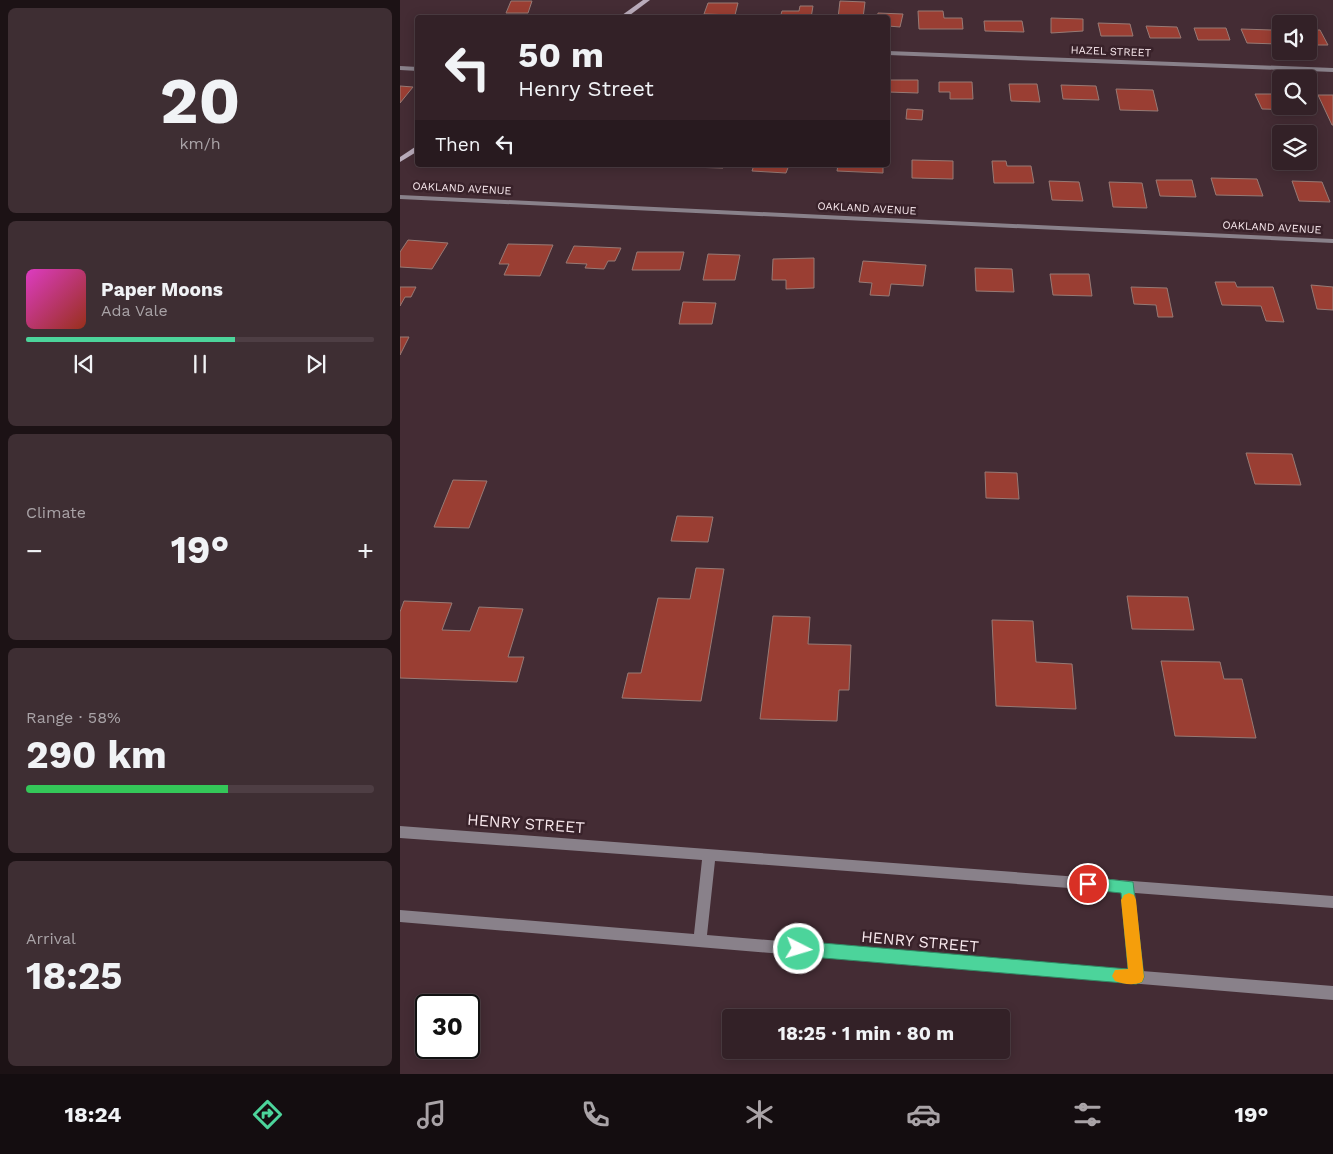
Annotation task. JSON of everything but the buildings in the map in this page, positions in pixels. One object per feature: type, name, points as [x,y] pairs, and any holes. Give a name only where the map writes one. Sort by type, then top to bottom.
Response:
[{"type":"main road","points":[[625,15],[647,0]]},
{"type":"main road","points":[[400,160],[415,148]]},
{"type":"street","name":"HAZEL STREET","points":[[890,53],[1333,70]]},
{"type":"street","points":[[400,68],[415,68]]},
{"type":"street","name":"OAKLAND AVENUE","points":[[400,197],[1333,241]]},
{"type":"street","name":"HENRY STREET","points":[[400,832],[1333,902]]},
{"type":"street","points":[[700,940],[709,855]]},
{"type":"street","points":[[1128,887],[1136,977]]},
{"type":"street","name":"HENRY STREET","points":[[400,916],[1333,993]]},
{"type":"slow traffic","points":[[1120,976],[1136,977],[1129,900]]},
{"type":"route","points":[[799,949],[1136,977],[1128,887],[1088,884]]}]
